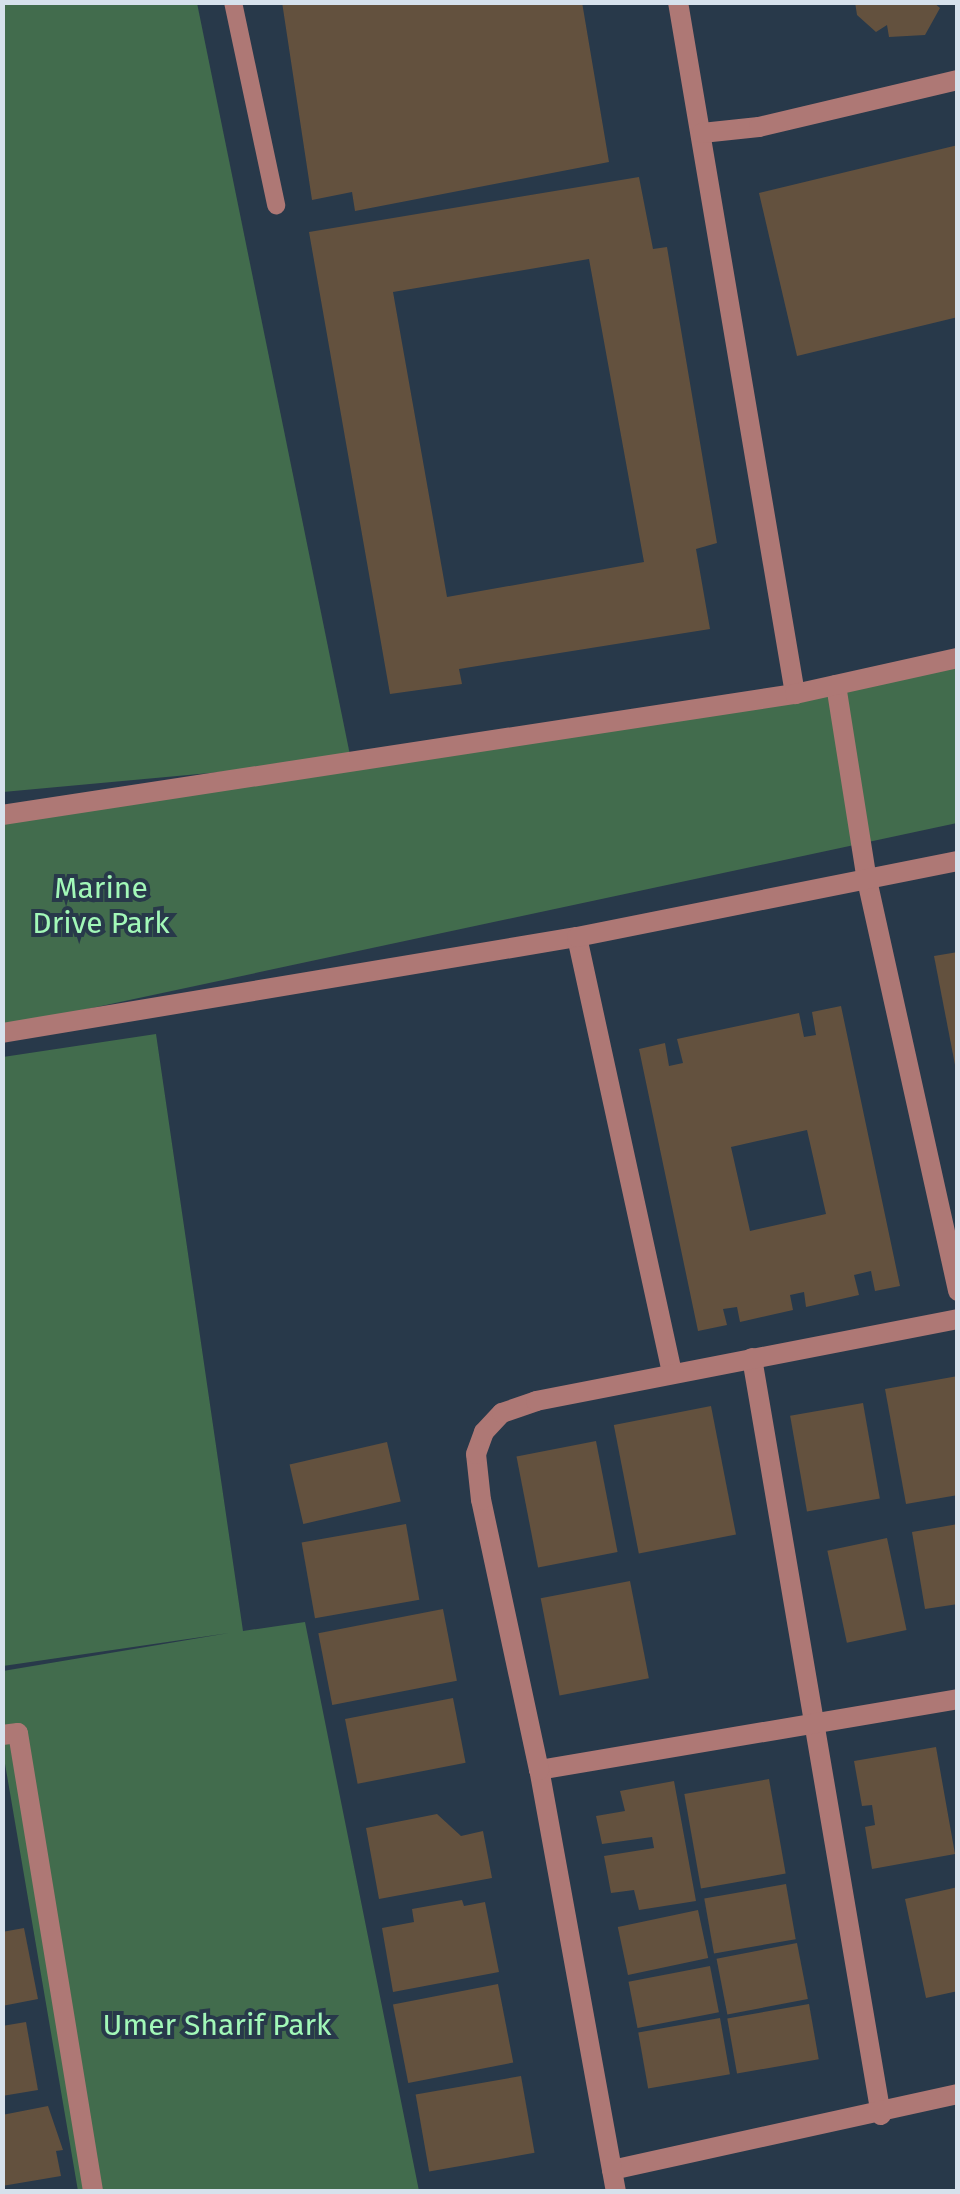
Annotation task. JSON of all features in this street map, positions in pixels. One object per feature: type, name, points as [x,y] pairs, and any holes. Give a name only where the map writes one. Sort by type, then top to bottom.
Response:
[{"type":"street","points":[[678,2],[795,694]]},
{"type":"street","points":[[702,133],[759,128],[958,80]]},
{"type":"street","points":[[2,815],[795,694],[958,658]]},
{"type":"street","points":[[836,685],[867,880],[958,1291]]},
{"type":"street","points":[[2,1033],[577,937],[958,861]]},
{"type":"street","points":[[577,937],[672,1374]]},
{"type":"street","points":[[616,2192],[539,1770],[476,1454],[502,1412],[672,1374],[958,1319]]},
{"type":"street","points":[[752,1358],[882,2114]]},
{"type":"street","points":[[539,1770],[813,1727],[958,1699]]},
{"type":"street","points":[[2,1736],[18,1732],[93,2192]]},
{"type":"street","points":[[612,2170],[882,2114],[958,2094]]},
{"type":"lane","points":[[233,2],[276,206]]},
{"type":"green space","points":[[3,3],[197,3],[351,760],[3,792]]},
{"type":"green space","name":"Marine Drive Park","points":[[957,658],[957,823],[3,1027],[3,820]]},
{"type":"green space","name":"Umer Sharif Park","points":[[156,1034],[243,1631],[305,1622],[419,2191],[78,2191],[3,1752],[3,1671],[229,1633],[3,1666],[3,1057]]},
{"type":"building","points":[[282,2],[582,2],[609,162],[355,211],[352,192],[312,200]]},
{"type":"building","points":[[855,2],[933,2],[940,8],[925,35],[889,37],[887,25],[876,32],[857,15]]},
{"type":"building","points":[[958,145],[958,317],[797,356],[759,193]]},
{"type":"building","points":[[639,177],[653,249],[667,247],[717,543],[696,549],[710,629],[459,669],[462,684],[390,694],[309,232]],"holes":[[[589,259],[644,562],[447,597],[393,292]]]},
{"type":"building","points":[[958,952],[958,1070],[956,1070],[934,956]]},
{"type":"building","points":[[841,1006],[900,1286],[875,1291],[871,1271],[854,1275],[859,1295],[806,1307],[804,1292],[790,1295],[793,1310],[740,1322],[737,1307],[723,1309],[727,1325],[698,1331],[639,1049],[665,1043],[669,1066],[683,1063],[677,1039],[799,1013],[804,1037],[816,1035],[812,1012]],"holes":[[[807,1130],[826,1214],[750,1231],[731,1147]]]},
{"type":"building","points":[[958,1376],[958,1495],[906,1504],[885,1389]]},
{"type":"building","points":[[863,1403],[880,1499],[807,1511],[790,1416]]},
{"type":"building","points":[[711,1406],[736,1535],[639,1553],[614,1425]]},
{"type":"building","points":[[596,1441],[618,1552],[538,1567],[516,1456]]},
{"type":"building","points":[[387,1442],[401,1501],[303,1524],[290,1464]]},
{"type":"building","points":[[406,1524],[419,1600],[315,1618],[302,1542]]},
{"type":"building","points":[[958,1524],[958,1604],[925,1609],[912,1532]]},
{"type":"building","points":[[887,1538],[907,1630],[847,1643],[827,1551]]},
{"type":"building","points":[[630,1581],[649,1678],[560,1696],[541,1598]]},
{"type":"building","points":[[443,1609],[457,1681],[332,1705],[318,1633]]},
{"type":"building","points":[[453,1698],[466,1763],[358,1784],[345,1719]]},
{"type":"building","points":[[936,1747],[955,1854],[872,1869],[865,1827],[875,1825],[872,1805],[862,1806],[854,1761]]},
{"type":"building","points":[[769,1779],[786,1874],[701,1888],[684,1794]]},
{"type":"building","points":[[674,1781],[696,1901],[639,1910],[634,1890],[611,1893],[604,1856],[654,1848],[652,1837],[602,1844],[596,1816],[625,1811],[620,1791]]},
{"type":"building","points":[[437,1814],[461,1836],[483,1831],[492,1878],[379,1899],[366,1828]]},
{"type":"building","points":[[786,1884],[796,1939],[714,1954],[704,1898]]},
{"type":"building","points":[[958,1887],[958,1991],[926,1998],[905,1899]]},
{"type":"building","points":[[462,1900],[464,1906],[485,1902],[499,1972],[393,1992],[382,1928],[414,1922],[412,1909]]},
{"type":"building","points":[[698,1910],[708,1958],[628,1975],[618,1927]]},
{"type":"building","points":[[24,1928],[38,1999],[2,2006],[2,1932]]},
{"type":"building","points":[[797,1943],[808,1999],[727,2015],[717,1959]]},
{"type":"building","points":[[710,1966],[719,2012],[637,2028],[629,1982]]},
{"type":"building","points":[[498,1984],[513,2063],[408,2083],[393,2004]]},
{"type":"building","points":[[809,2004],[819,2059],[737,2074],[727,2018]]},
{"type":"building","points":[[720,2018],[730,2074],[648,2089],[638,2032]]},
{"type":"building","points":[[26,2022],[38,2090],[2,2096],[2,2026]]},
{"type":"building","points":[[521,2076],[535,2153],[429,2171],[416,2095]]},
{"type":"building","points":[[48,2106],[63,2150],[56,2151],[61,2176],[2,2186],[2,2115]]}]
